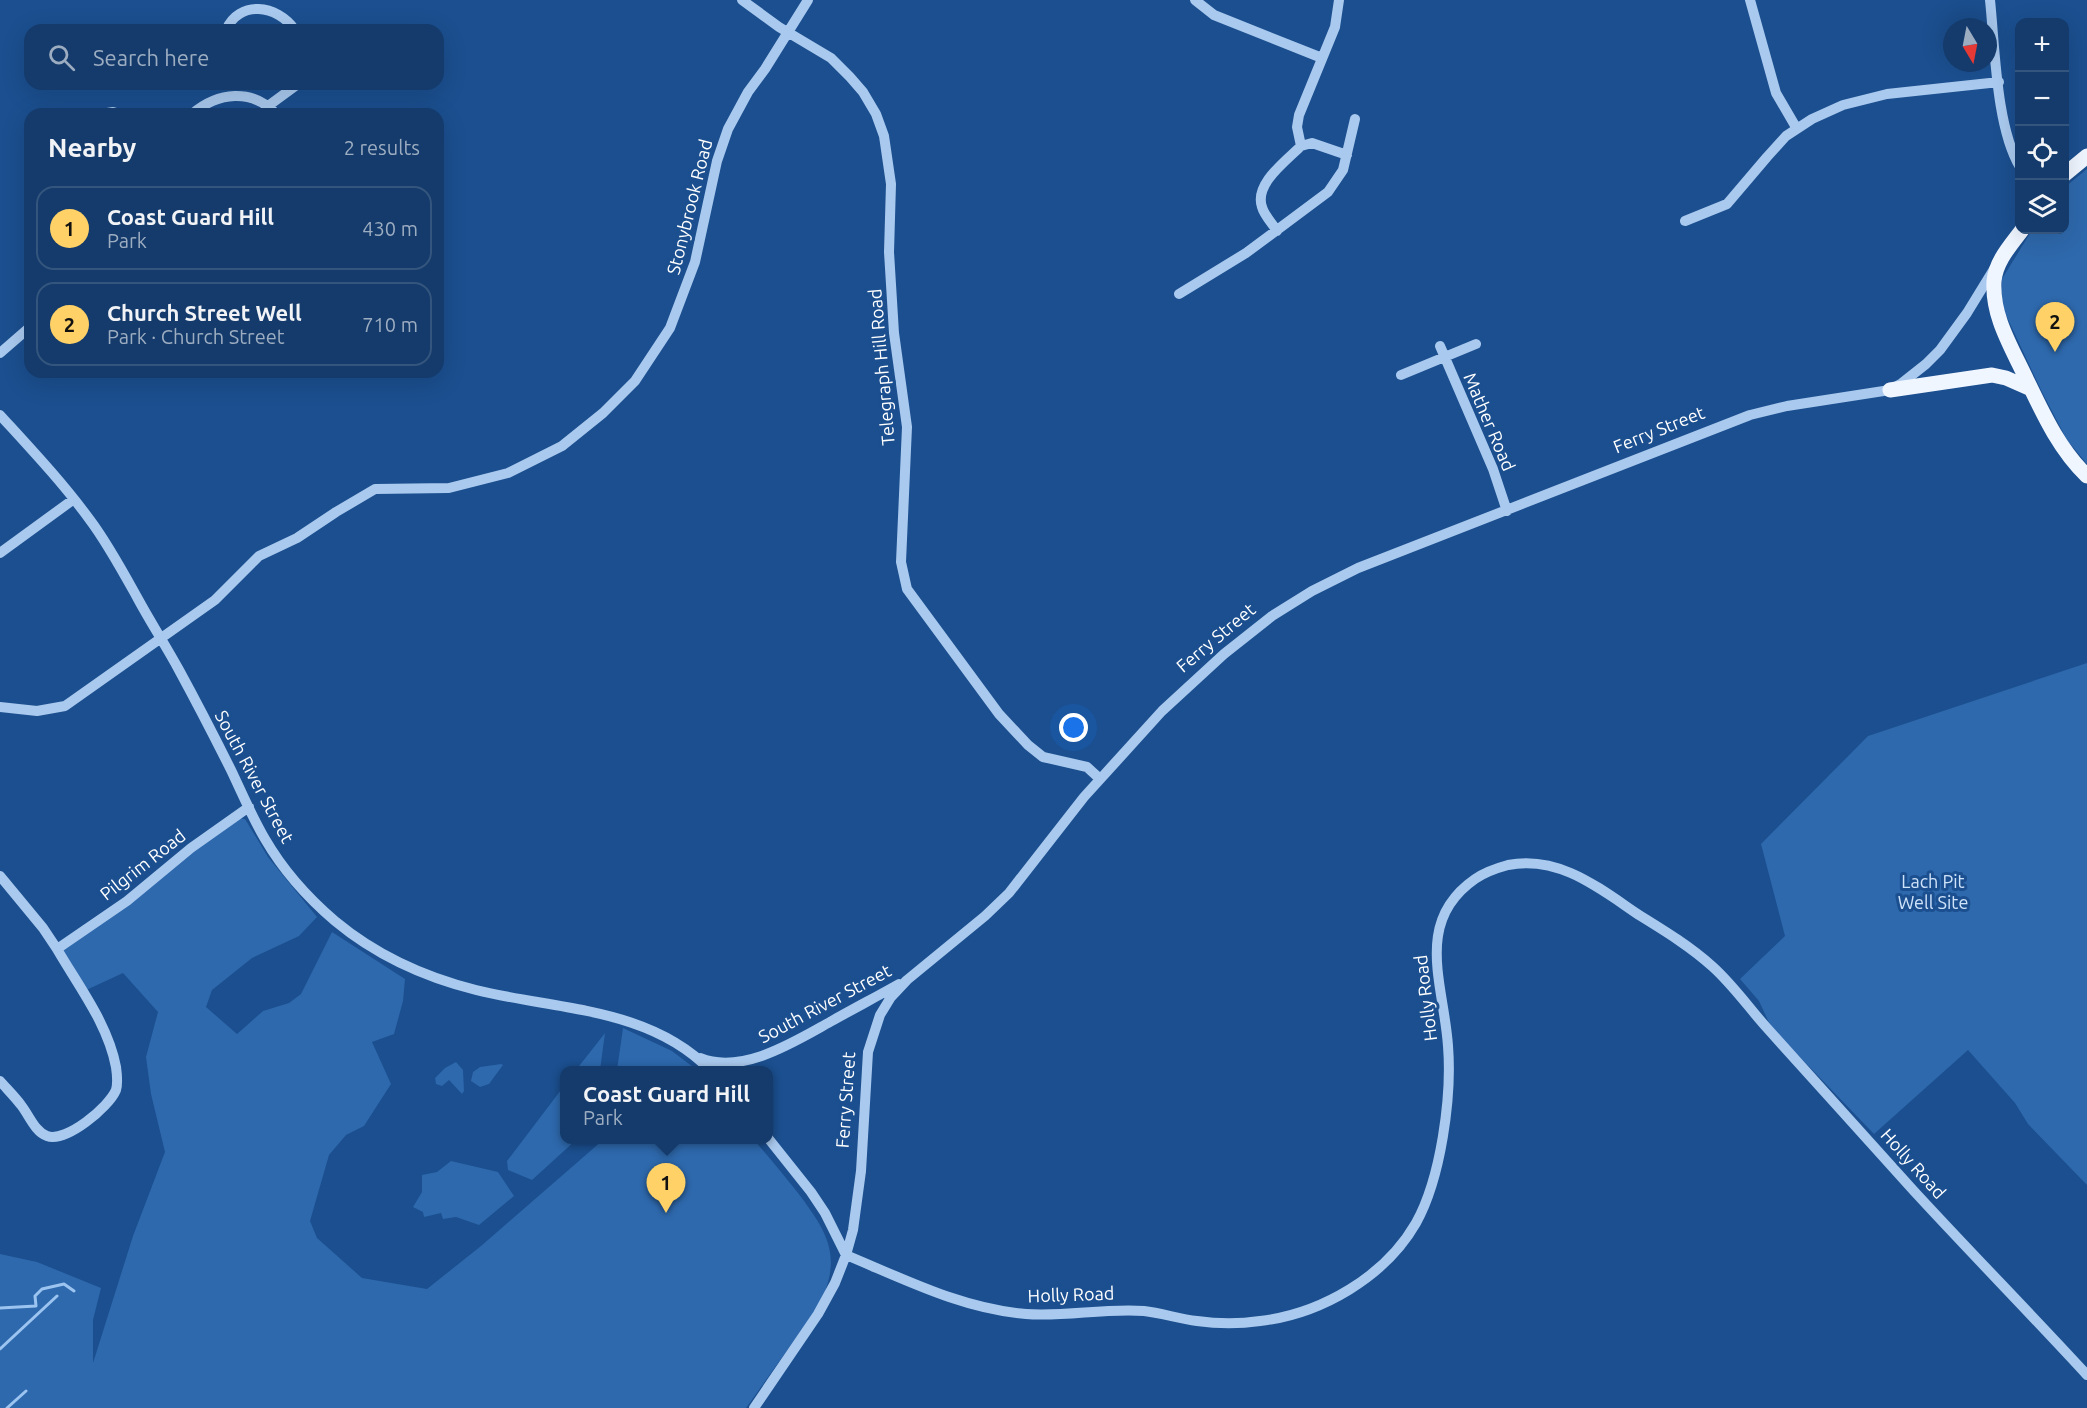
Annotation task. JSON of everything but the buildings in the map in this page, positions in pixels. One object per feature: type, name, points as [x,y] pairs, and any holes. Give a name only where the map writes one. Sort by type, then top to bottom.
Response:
[{"type":"main road","points":[[2069,171],[2087,156]]},
{"type":"main road","name":"Ferry Street","points":[[1998,264],[2019,234]]},
{"type":"main road","points":[[1998,264],[1994,280],[1996,308],[2001,325],[2060,444],[2087,476]]},
{"type":"main road","points":[[1890,390],[1992,375],[2006,378],[2031,389]]},
{"type":"street","name":"Telegraph Hill Road","points":[[742,0],[831,58],[850,76],[871,106],[884,136],[891,184],[889,252],[894,333],[907,427],[901,562],[907,589],[999,714],[1028,745],[1044,757],[1088,767],[1100,778]]},
{"type":"street","name":"Stonybrook Road","points":[[0,707],[38,711],[65,706],[215,600],[259,556],[303,535],[375,489],[449,488],[508,473],[550,454],[603,413],[635,381],[670,328],[695,262],[717,161],[728,129],[748,92],[808,0]]},
{"type":"street","points":[[1195,0],[1214,15],[1322,58]]},
{"type":"street","points":[[1301,146],[1297,127],[1299,115],[1335,27],[1339,0]]},
{"type":"street","points":[[1750,0],[1776,93],[1797,129]]},
{"type":"street","points":[[1990,0],[2005,130],[2015,159]]},
{"type":"street","points":[[229,24],[238,13],[257,6],[274,10],[290,24]]},
{"type":"street","points":[[1685,221],[1727,204],[1786,136],[1812,119],[1843,105],[1871,97],[1999,82]]},
{"type":"street","points":[[230,90],[231,96]]},
{"type":"street","points":[[274,108],[292,90]]},
{"type":"street","points":[[201,108],[212,101],[231,96],[252,98],[269,108]]},
{"type":"street","points":[[1179,294],[1246,253],[1328,192],[1343,170],[1355,119]]},
{"type":"street","points":[[1277,231],[1262,208],[1260,193],[1263,184],[1301,146],[1312,143],[1347,155]]},
{"type":"street","name":"Ferry Street","points":[[754,1408],[818,1314],[835,1283],[846,1255],[853,1230],[861,1171],[868,1052],[880,1015],[891,997],[907,980],[985,916],[1009,893],[1100,778],[1192,682],[1224,654],[1291,603],[1359,568],[1750,415],[1787,406],[1890,390],[1926,364],[1940,350],[1998,264]]},
{"type":"street","points":[[0,353],[24,332]]},
{"type":"street","points":[[1401,375],[1476,344]]},
{"type":"street","name":"Mather Road","points":[[1440,346],[1493,469],[1507,511]]},
{"type":"street","name":"South River Street","points":[[0,415],[74,499],[106,544],[202,712],[265,839],[304,891],[334,920],[380,953],[405,967],[448,983],[479,991],[570,1006],[622,1019],[673,1040],[705,1066]]},
{"type":"street","points":[[0,553],[74,499]]},
{"type":"street","name":"Pilgrim Road","points":[[57,949],[128,901],[191,848],[249,807]]},
{"type":"street","name":"Holly Road","points":[[846,1255],[950,1298],[1019,1314],[1047,1315],[1124,1310],[1228,1324],[1260,1322],[1290,1316],[1320,1306],[1355,1286],[1382,1263],[1403,1242],[1422,1211],[1443,1133],[1449,1082],[1445,1012],[1436,948],[1438,930],[1448,908],[1459,892],[1478,876],[1498,867],[1524,862],[1547,864],[1565,869],[1594,884],[1690,948],[1718,971],[1917,1194],[2087,1375]]},
{"type":"street","points":[[0,876],[43,928],[57,949],[101,1023],[117,1069],[116,1090],[100,1110],[85,1123],[56,1138],[39,1130],[0,1081]]},
{"type":"street","name":"South River Street","points":[[690,1052],[715,1063],[763,1056],[790,1044],[907,980]]},
{"type":"street","points":[[773,1144],[825,1213],[846,1255]]},
{"type":"green space","points":[[2087,169],[2087,464],[2067,440],[2042,392],[2005,313],[2001,295],[2002,279],[2030,234],[2069,234],[2069,184]]},
{"type":"green space","name":"Lach Pit Well Site","points":[[2087,663],[2087,1185],[2028,1124],[2015,1103],[1968,1050],[1874,1134],[1771,1027],[1759,1001],[1740,979],[1785,936],[1761,844],[1868,736]]},
{"type":"green space","points":[[234,818],[245,819],[268,857],[317,917],[299,936],[252,958],[212,990],[206,1007],[237,1034],[263,1011],[289,1003],[301,994],[332,932],[405,979],[403,1001],[394,1034],[372,1042],[391,1084],[364,1126],[346,1135],[329,1155],[310,1221],[317,1238],[362,1278],[427,1289],[481,1246],[598,1144],[757,1144],[798,1193],[825,1234],[831,1260],[826,1290],[818,1307],[746,1408],[0,1408],[0,1254],[37,1262],[101,1288],[93,1320],[93,1363],[133,1236],[165,1152],[151,1094],[146,1057],[158,1012],[123,973],[82,992],[57,949]]},
{"type":"green space","points":[[623,1028],[672,1051],[692,1066],[618,1066]]},
{"type":"green space","points":[[605,1033],[601,1066],[579,1066]]},
{"type":"green space","points":[[456,1062],[463,1070],[464,1091],[462,1094],[449,1080],[442,1086],[436,1084],[435,1078],[445,1068]]},
{"type":"green space","points":[[503,1065],[489,1084],[480,1087],[471,1081],[473,1072],[480,1067]]},
{"type":"green space","points":[[560,1091],[560,1144],[572,1144],[532,1180],[508,1170],[507,1161]]},
{"type":"green space","points":[[451,1161],[498,1172],[514,1196],[479,1225],[456,1217],[443,1219],[441,1213],[424,1217],[423,1212],[413,1207],[422,1192],[422,1175],[437,1172]]},
{"type":"waterway","points":[[0,1308],[36,1306],[35,1296],[42,1289],[64,1284],[74,1291]]},
{"type":"waterway","points":[[0,1349],[57,1296]]},
{"type":"waterway","points":[[7,1408],[26,1391]]},
{"type":"place","name":"Church Street Well","points":[[2055,352]]},
{"type":"place","name":"Coast Guard Hill","points":[[666,1213]]}]
